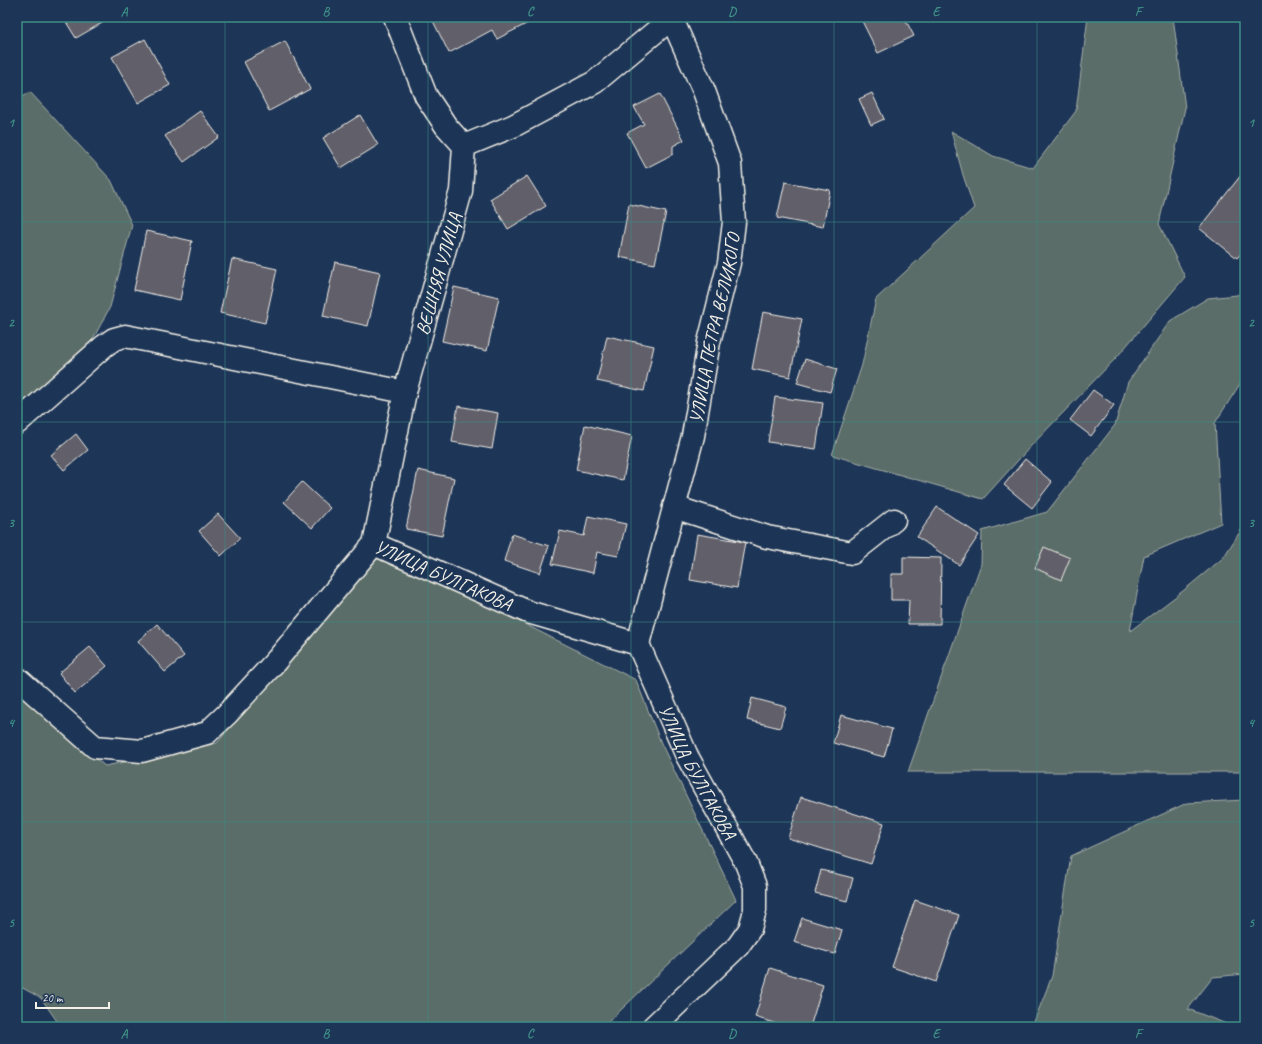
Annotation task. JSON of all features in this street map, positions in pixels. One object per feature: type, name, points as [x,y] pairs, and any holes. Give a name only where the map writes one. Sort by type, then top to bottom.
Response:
[{"type":"street","points":[[395,17],[426,96],[446,126],[464,146],[513,126],[595,82],[672,17]]},
{"type":"street","name":"УЛИЦА ПЕТРА ВЕЛИКОГО","points":[[638,644],[693,436],[709,342],[729,263],[734,222],[730,163],[704,91],[672,17]]},
{"type":"street","name":"ВЕШНЯЯ УЛИЦА","points":[[374,544],[405,392],[461,191],[464,146]]},
{"type":"street","points":[[17,423],[104,346],[114,339],[125,336],[405,392]]},
{"type":"street","points":[[674,507],[767,537],[852,553],[894,520]]},
{"type":"street","name":"УЛИЦА БУЛГАКОВА","points":[[17,678],[95,747],[142,751],[207,733],[227,714],[275,662],[374,544],[528,612],[638,644],[687,756],[746,863],[755,886],[755,910],[750,928],[738,946],[654,1027]]},
{"type":"green space","points":[[1088,17],[1173,17],[1185,108],[1159,224],[1185,277],[1116,358],[1030,447],[983,499],[832,455],[862,365],[876,299],[974,208],[951,131],[993,156],[1033,168],[1076,111]]},
{"type":"green space","points":[[30,92],[111,180],[132,225],[110,307],[93,339],[17,412],[17,99]]},
{"type":"green space","points":[[1245,291],[1245,376],[1215,423],[1221,523],[1144,556],[1130,631],[1183,591],[1223,558],[1245,524],[1245,767],[1240,772],[908,772],[981,564],[982,531],[1047,512],[1115,425],[1128,382],[1170,321],[1208,298],[1237,295]]},
{"type":"green space","points":[[379,551],[636,680],[661,743],[736,900],[603,1027],[61,1027],[41,998],[17,985],[17,685],[61,732],[105,766],[217,743]]},
{"type":"green space","points":[[1245,800],[1245,974],[1213,977],[1188,1009],[1234,1027],[1032,1027],[1052,976],[1071,856],[1187,803]]},
{"type":"building","points":[[63,17],[108,17],[109,19],[76,38]]},
{"type":"building","points":[[431,17],[528,17],[530,22],[497,39],[492,30],[449,53]]},
{"type":"building","points":[[860,17],[904,17],[914,36],[878,53]]},
{"type":"building","points":[[145,39],[170,85],[138,103],[112,57]]},
{"type":"building","points":[[285,41],[310,89],[269,111],[244,62]]},
{"type":"building","points":[[872,93],[884,119],[871,125],[859,99]]},
{"type":"building","points":[[660,94],[684,140],[673,146],[673,154],[646,168],[627,133],[644,124],[634,107]]},
{"type":"building","points":[[200,111],[219,137],[184,162],[165,136]]},
{"type":"building","points":[[360,115],[378,145],[341,168],[323,138]]},
{"type":"building","points":[[1242,174],[1245,176],[1245,249],[1237,258],[1199,228]]},
{"type":"building","points":[[527,176],[546,206],[508,229],[490,199]]},
{"type":"building","points":[[785,182],[830,190],[823,227],[777,218]]},
{"type":"building","points":[[629,204],[666,212],[655,264],[619,257]]},
{"type":"building","points":[[146,231],[192,241],[180,300],[134,290]]},
{"type":"building","points":[[232,259],[277,269],[265,323],[220,313]]},
{"type":"building","points":[[335,262],[380,272],[368,326],[323,316]]},
{"type":"building","points":[[454,287],[499,297],[487,351],[442,341]]},
{"type":"building","points":[[763,312],[802,319],[790,377],[752,369]]},
{"type":"building","points":[[607,336],[654,346],[644,391],[597,381]]},
{"type":"building","points":[[805,359],[837,369],[830,392],[797,383]]},
{"type":"building","points":[[1093,390],[1114,405],[1091,436],[1070,420]]},
{"type":"building","points":[[775,397],[823,403],[816,449],[768,442]]},
{"type":"building","points":[[458,406],[498,413],[492,449],[452,442]]},
{"type":"building","points":[[585,425],[632,436],[623,480],[576,470]]},
{"type":"building","points":[[76,434],[88,450],[64,470],[51,455]]},
{"type":"building","points":[[1025,459],[1052,482],[1032,508],[1004,485]]},
{"type":"building","points":[[418,470],[454,478],[442,536],[406,529]]},
{"type":"building","points":[[302,482],[330,508],[312,528],[284,502]]},
{"type":"building","points":[[937,507],[979,535],[959,565],[917,537]]},
{"type":"building","points":[[218,514],[240,538],[221,556],[199,531]]},
{"type":"building","points":[[588,516],[626,524],[618,556],[597,552],[593,573],[552,564],[560,531],[584,536]]},
{"type":"building","points":[[512,534],[549,546],[540,573],[504,561]]},
{"type":"building","points":[[697,534],[745,542],[737,588],[690,580]]},
{"type":"building","points":[[1044,547],[1070,558],[1061,580],[1035,568]]},
{"type":"building","points":[[903,557],[941,558],[940,624],[908,624],[909,600],[891,600],[891,574],[903,574]]},
{"type":"building","points":[[157,624],[184,656],[165,672],[138,641]]},
{"type":"building","points":[[90,647],[107,666],[75,693],[59,673]]},
{"type":"building","points":[[752,698],[786,707],[780,728],[747,720]]},
{"type":"building","points":[[841,715],[892,729],[884,757],[833,743]]},
{"type":"building","points":[[801,797],[884,823],[871,864],[788,838]]},
{"type":"building","points":[[821,870],[853,878],[847,901],[815,893]]},
{"type":"building","points":[[915,900],[959,915],[936,982],[892,967]]},
{"type":"building","points":[[802,918],[842,930],[835,954],[794,942]]},
{"type":"building","points":[[770,968],[823,985],[810,1027],[786,1027],[755,1017]]}]
